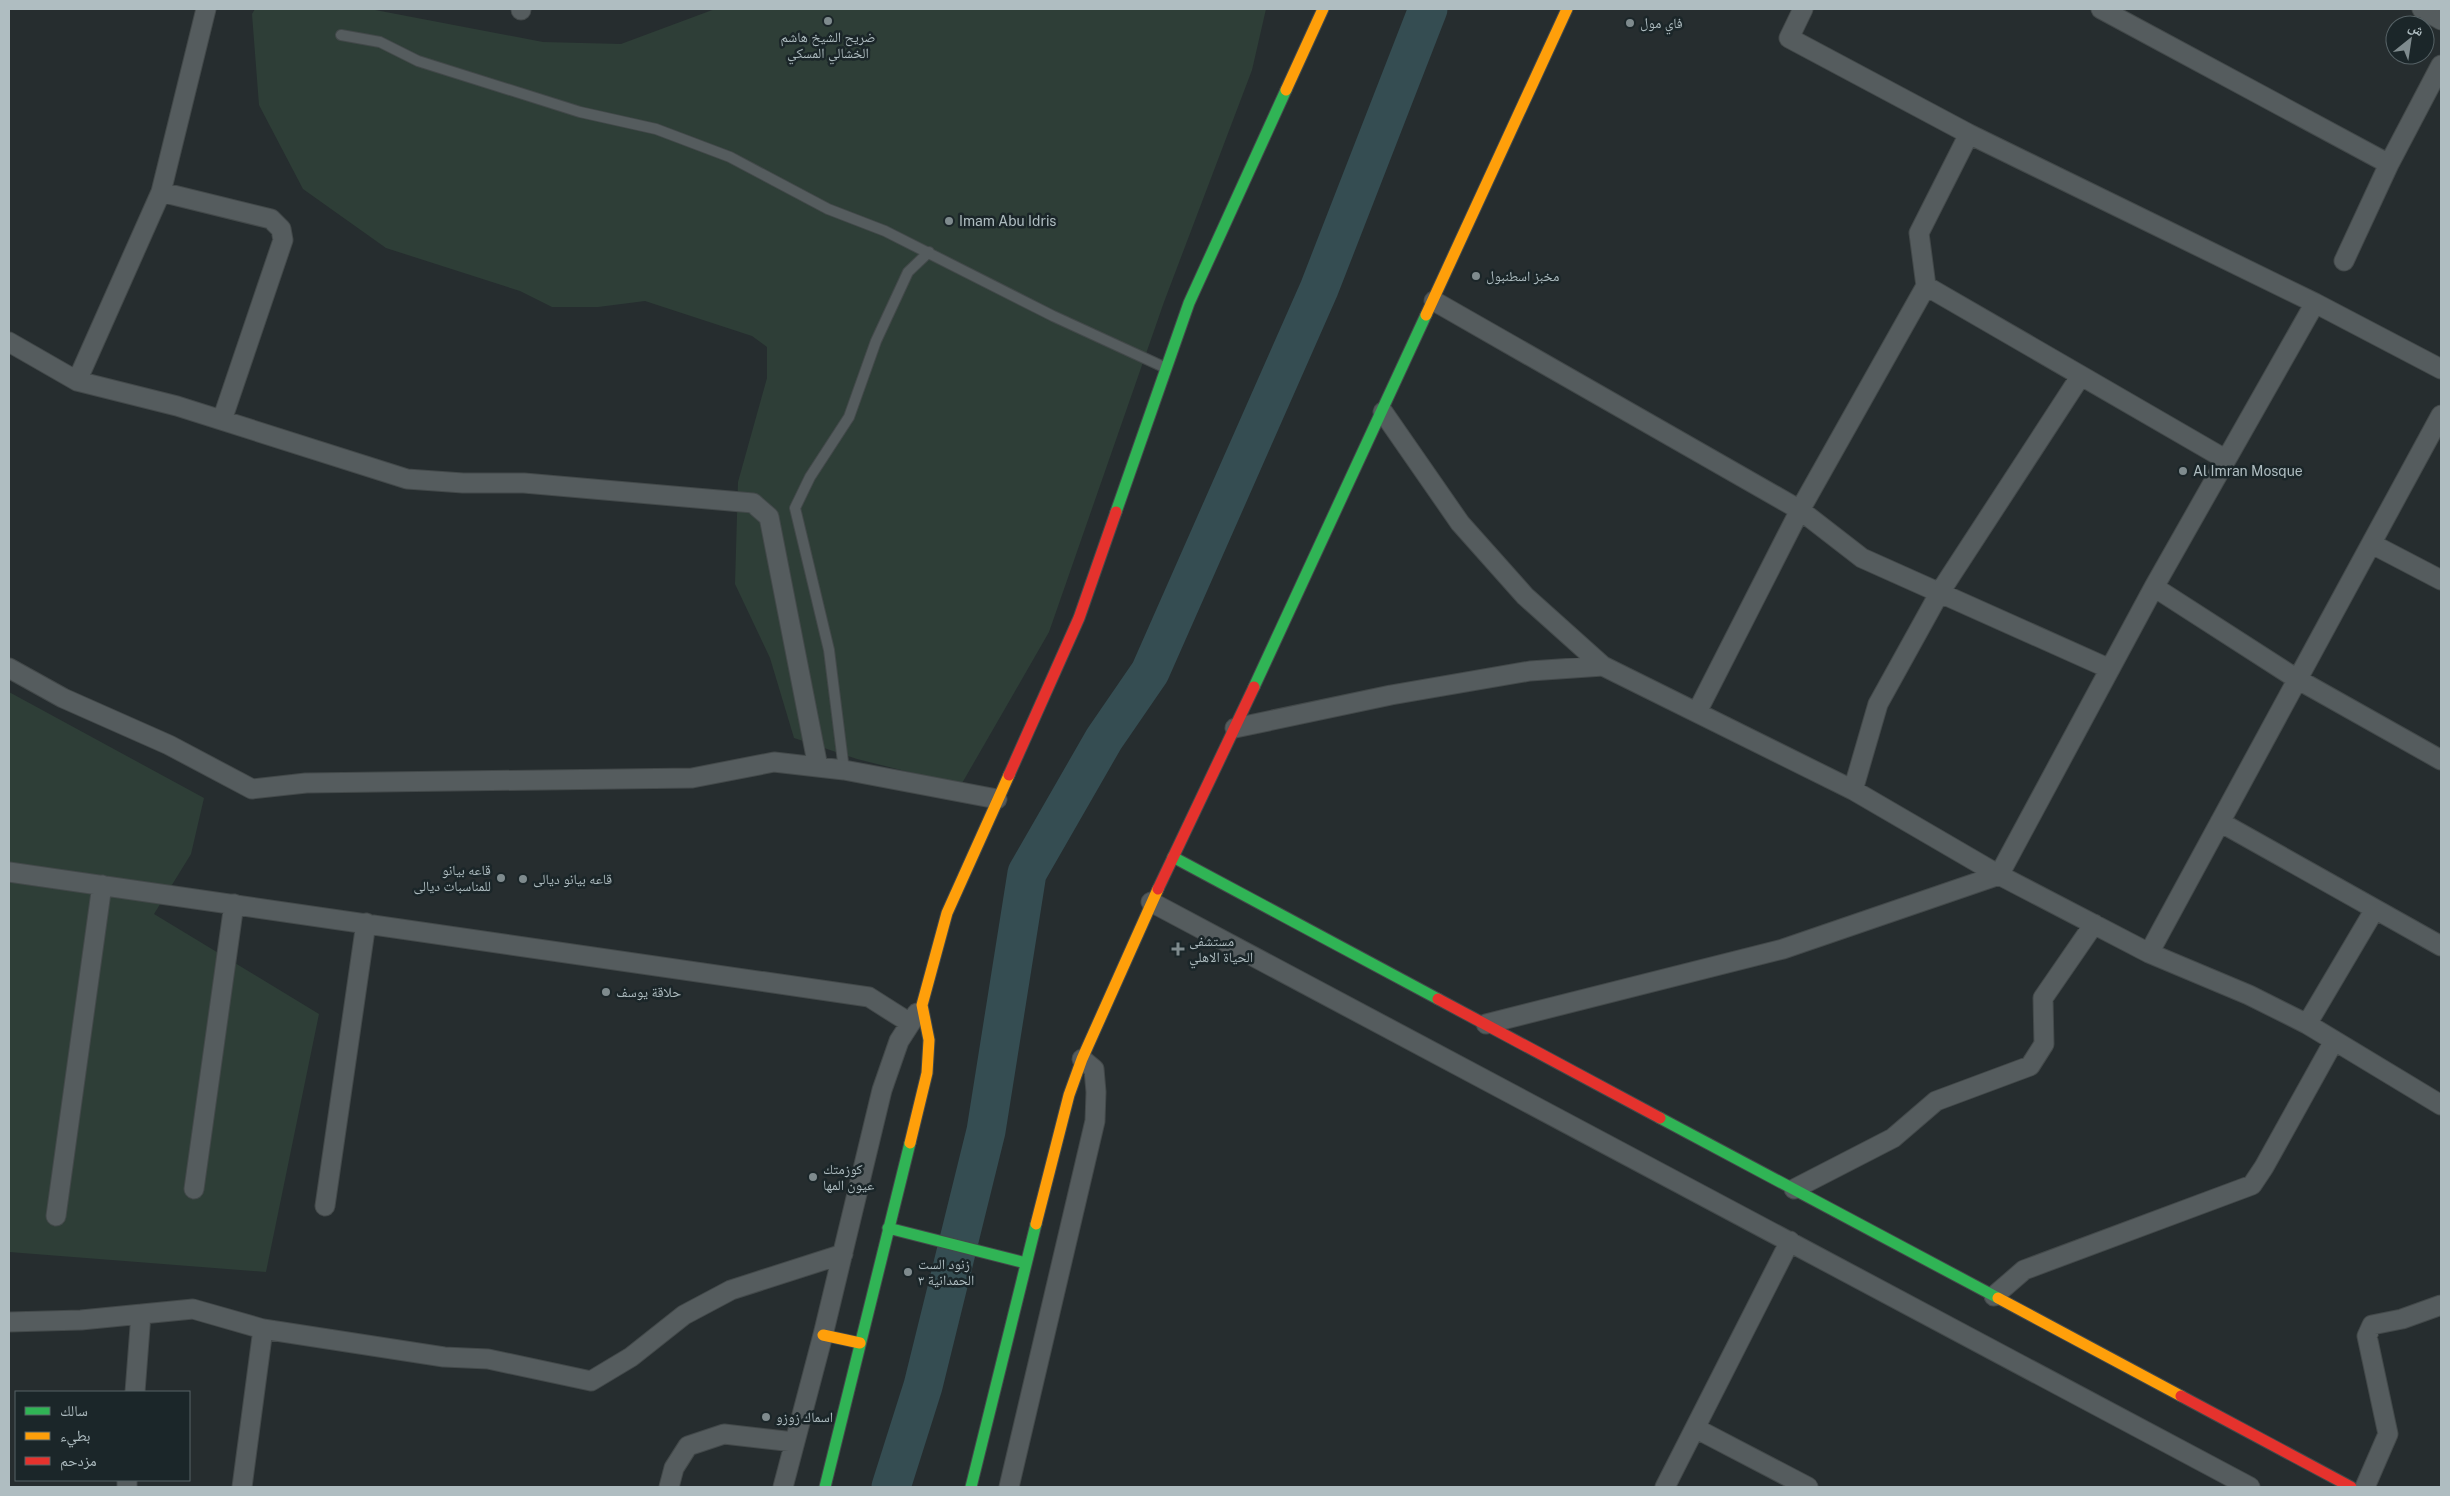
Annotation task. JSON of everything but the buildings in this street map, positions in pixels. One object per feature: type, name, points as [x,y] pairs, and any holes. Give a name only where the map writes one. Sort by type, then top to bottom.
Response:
[{"type":"street","points":[[78,380],[162,192],[206,9]]},
{"type":"street","points":[[784,1487],[794,1442],[824,1335],[889,1065],[910,1023],[922,1005],[948,913],[1079,618],[1189,303],[1323,9]]},
{"type":"street","points":[[971,1487],[1069,1095],[1082,1059],[1151,902],[1383,412],[1567,9]]},
{"type":"street","points":[[1803,9],[1789,38],[1969,134],[2314,303],[2441,368]]},
{"type":"street","points":[[2101,9],[2390,164]]},
{"type":"street","points":[[2422,9],[2441,20]]},
{"type":"street","points":[[2344,260],[2390,164],[2441,65]]},
{"type":"street","points":[[1697,712],[1800,510],[1926,286],[1919,232],[1969,134]]},
{"type":"street","points":[[162,192],[270,219],[281,229],[283,240],[222,420]]},
{"type":"street","points":[[1926,286],[2080,377],[2225,459]]},
{"type":"street","points":[[1434,301],[1800,510],[1862,558],[2110,669]]},
{"type":"street","points":[[1486,1024],[1783,949],[2000,875],[2154,587],[2314,303]]},
{"type":"street","points":[[9,342],[78,380],[177,406],[407,479],[524,484],[753,503],[769,517],[818,767]]},
{"type":"street","points":[[1853,790],[1878,704],[1940,592],[2080,377]]},
{"type":"street","points":[[1383,412],[1460,523],[1525,596],[1603,666],[1853,790],[2000,875],[2149,953],[2249,996],[2307,1024],[2441,1106]]},
{"type":"street","points":[[2149,953],[2441,415]]},
{"type":"street","points":[[2372,544],[2441,580]]},
{"type":"street","points":[[2154,587],[2297,678],[2441,760]]},
{"type":"street","points":[[1235,728],[1390,695],[1530,670],[1603,666]]},
{"type":"street","points":[[9,668],[63,698],[169,746],[252,789],[306,783],[692,778],[774,762],[844,770],[997,800]]},
{"type":"street","points":[[2220,822],[2441,946]]},
{"type":"street","points":[[1173,857],[2351,1487]]},
{"type":"street","points":[[9,872],[868,997],[910,1023]]},
{"type":"street","points":[[56,1216],[102,885]]},
{"type":"street","points":[[1151,902],[2250,1487]]},
{"type":"street","points":[[194,1189],[234,904]]},
{"type":"street","points":[[2307,1024],[2375,909]]},
{"type":"street","points":[[325,1206],[366,923]]},
{"type":"street","points":[[1794,1189],[1893,1138],[1936,1101],[2030,1066],[2044,1044],[2043,998],[2094,924]]},
{"type":"street","points":[[825,1487],[928,1065],[929,1040],[922,1005]]},
{"type":"street","points":[[1994,1296],[2024,1270],[2252,1185],[2264,1168],[2334,1041]]},
{"type":"street","points":[[1009,1487],[1095,1122],[1096,1092],[1094,1069],[1082,1059]]},
{"type":"street","points":[[888,1228],[1026,1263]]},
{"type":"street","points":[[1665,1487],[1790,1241]]},
{"type":"street","points":[[9,1322],[81,1320],[192,1309],[263,1329],[444,1357],[488,1359],[591,1381],[631,1357],[684,1315],[731,1290],[843,1254]]},
{"type":"street","points":[[2365,1487],[2388,1434],[2366,1336],[2372,1325],[2402,1319],[2441,1305]]},
{"type":"street","points":[[135,1391],[141,1314]]},
{"type":"street","points":[[242,1487],[263,1329]]},
{"type":"street","points":[[824,1335],[860,1344]]},
{"type":"street","points":[[1695,1428],[1808,1487]]},
{"type":"street","points":[[668,1487],[674,1468],[688,1446],[724,1434],[794,1442]]},
{"type":"lane","points":[[342,35],[380,42],[418,61],[580,112],[656,128],[730,157],[828,209],[885,231],[1053,316],[1167,368]]},
{"type":"lane","points":[[844,770],[829,650],[795,508],[810,477],[849,417],[876,340],[908,272],[929,252]]},
{"type":"green space","points":[[255,9],[370,9],[543,42],[621,44],[715,9],[1266,9],[1252,70],[1164,302],[1049,632],[961,785],[857,759],[794,738],[770,658],[735,584],[738,482],[767,378],[767,347],[752,336],[645,301],[598,307],[552,307],[520,291],[386,248],[303,189],[259,105],[252,14]]},
{"type":"green space","points":[[9,692],[204,798],[191,854],[154,914],[319,1014],[266,1272],[9,1252]]},
{"type":"waterway","points":[[891,1487],[923,1386],[986,1131],[1027,873],[1104,739],[1150,672],[1319,289],[1428,9]]},
{"type":"traffic: fast","points":[[1116,512],[1189,303],[1286,90]]},
{"type":"traffic: fast","points":[[1254,687],[1426,315]]},
{"type":"traffic: fast","points":[[1173,857],[1438,999]]},
{"type":"traffic: fast","points":[[1660,1118],[1998,1298]]},
{"type":"traffic: fast","points":[[825,1487],[910,1143]]},
{"type":"traffic: fast","points":[[971,1487],[1036,1224]]},
{"type":"traffic: fast","points":[[888,1228],[1026,1263]]},
{"type":"traffic: slow","points":[[1286,90],[1323,9]]},
{"type":"traffic: slow","points":[[1426,315],[1567,9]]},
{"type":"traffic: slow","points":[[910,1143],[927,1073],[929,1040],[922,1005],[947,913],[1009,775]]},
{"type":"traffic: slow","points":[[1036,1224],[1069,1095],[1082,1059],[1158,889]]},
{"type":"traffic: slow","points":[[1998,1298],[2181,1396]]},
{"type":"traffic: slow","points":[[823,1335],[860,1343]]},
{"type":"traffic: jam","points":[[1009,775],[1079,618],[1116,512]]},
{"type":"traffic: jam","points":[[1158,889],[1254,687]]},
{"type":"traffic: jam","points":[[1438,999],[1660,1118]]},
{"type":"traffic: jam","points":[[2181,1396],[2351,1487]]},
{"type":"place","name":"ضريح الشيخ هاشم الخشالي المسكي","points":[[828,21]]},
{"type":"place","name":"فاي مول","points":[[1630,23]]},
{"type":"place","name":"Imam Abu Idris","points":[[949,221]]},
{"type":"place","name":"مخبز اسطنبول","points":[[1476,276]]},
{"type":"place","name":"Al Imran Mosque","points":[[2183,471]]},
{"type":"place","name":"قاعه بيانو للمناسبات ديالى","points":[[501,878]]},
{"type":"place","name":"قاعه بيانو ديالى","points":[[523,879]]},
{"type":"place","name":"مستشفى الحياة الاهلي","points":[[1178,949]]},
{"type":"place","name":"حلاقة يوسف","points":[[606,992]]},
{"type":"place","name":"كوزمتك عيون المها","points":[[813,1177]]},
{"type":"place","name":"زنود الست الحمدانية ٣","points":[[908,1272]]},
{"type":"place","name":"اسماك زوزو","points":[[766,1417]]}]
